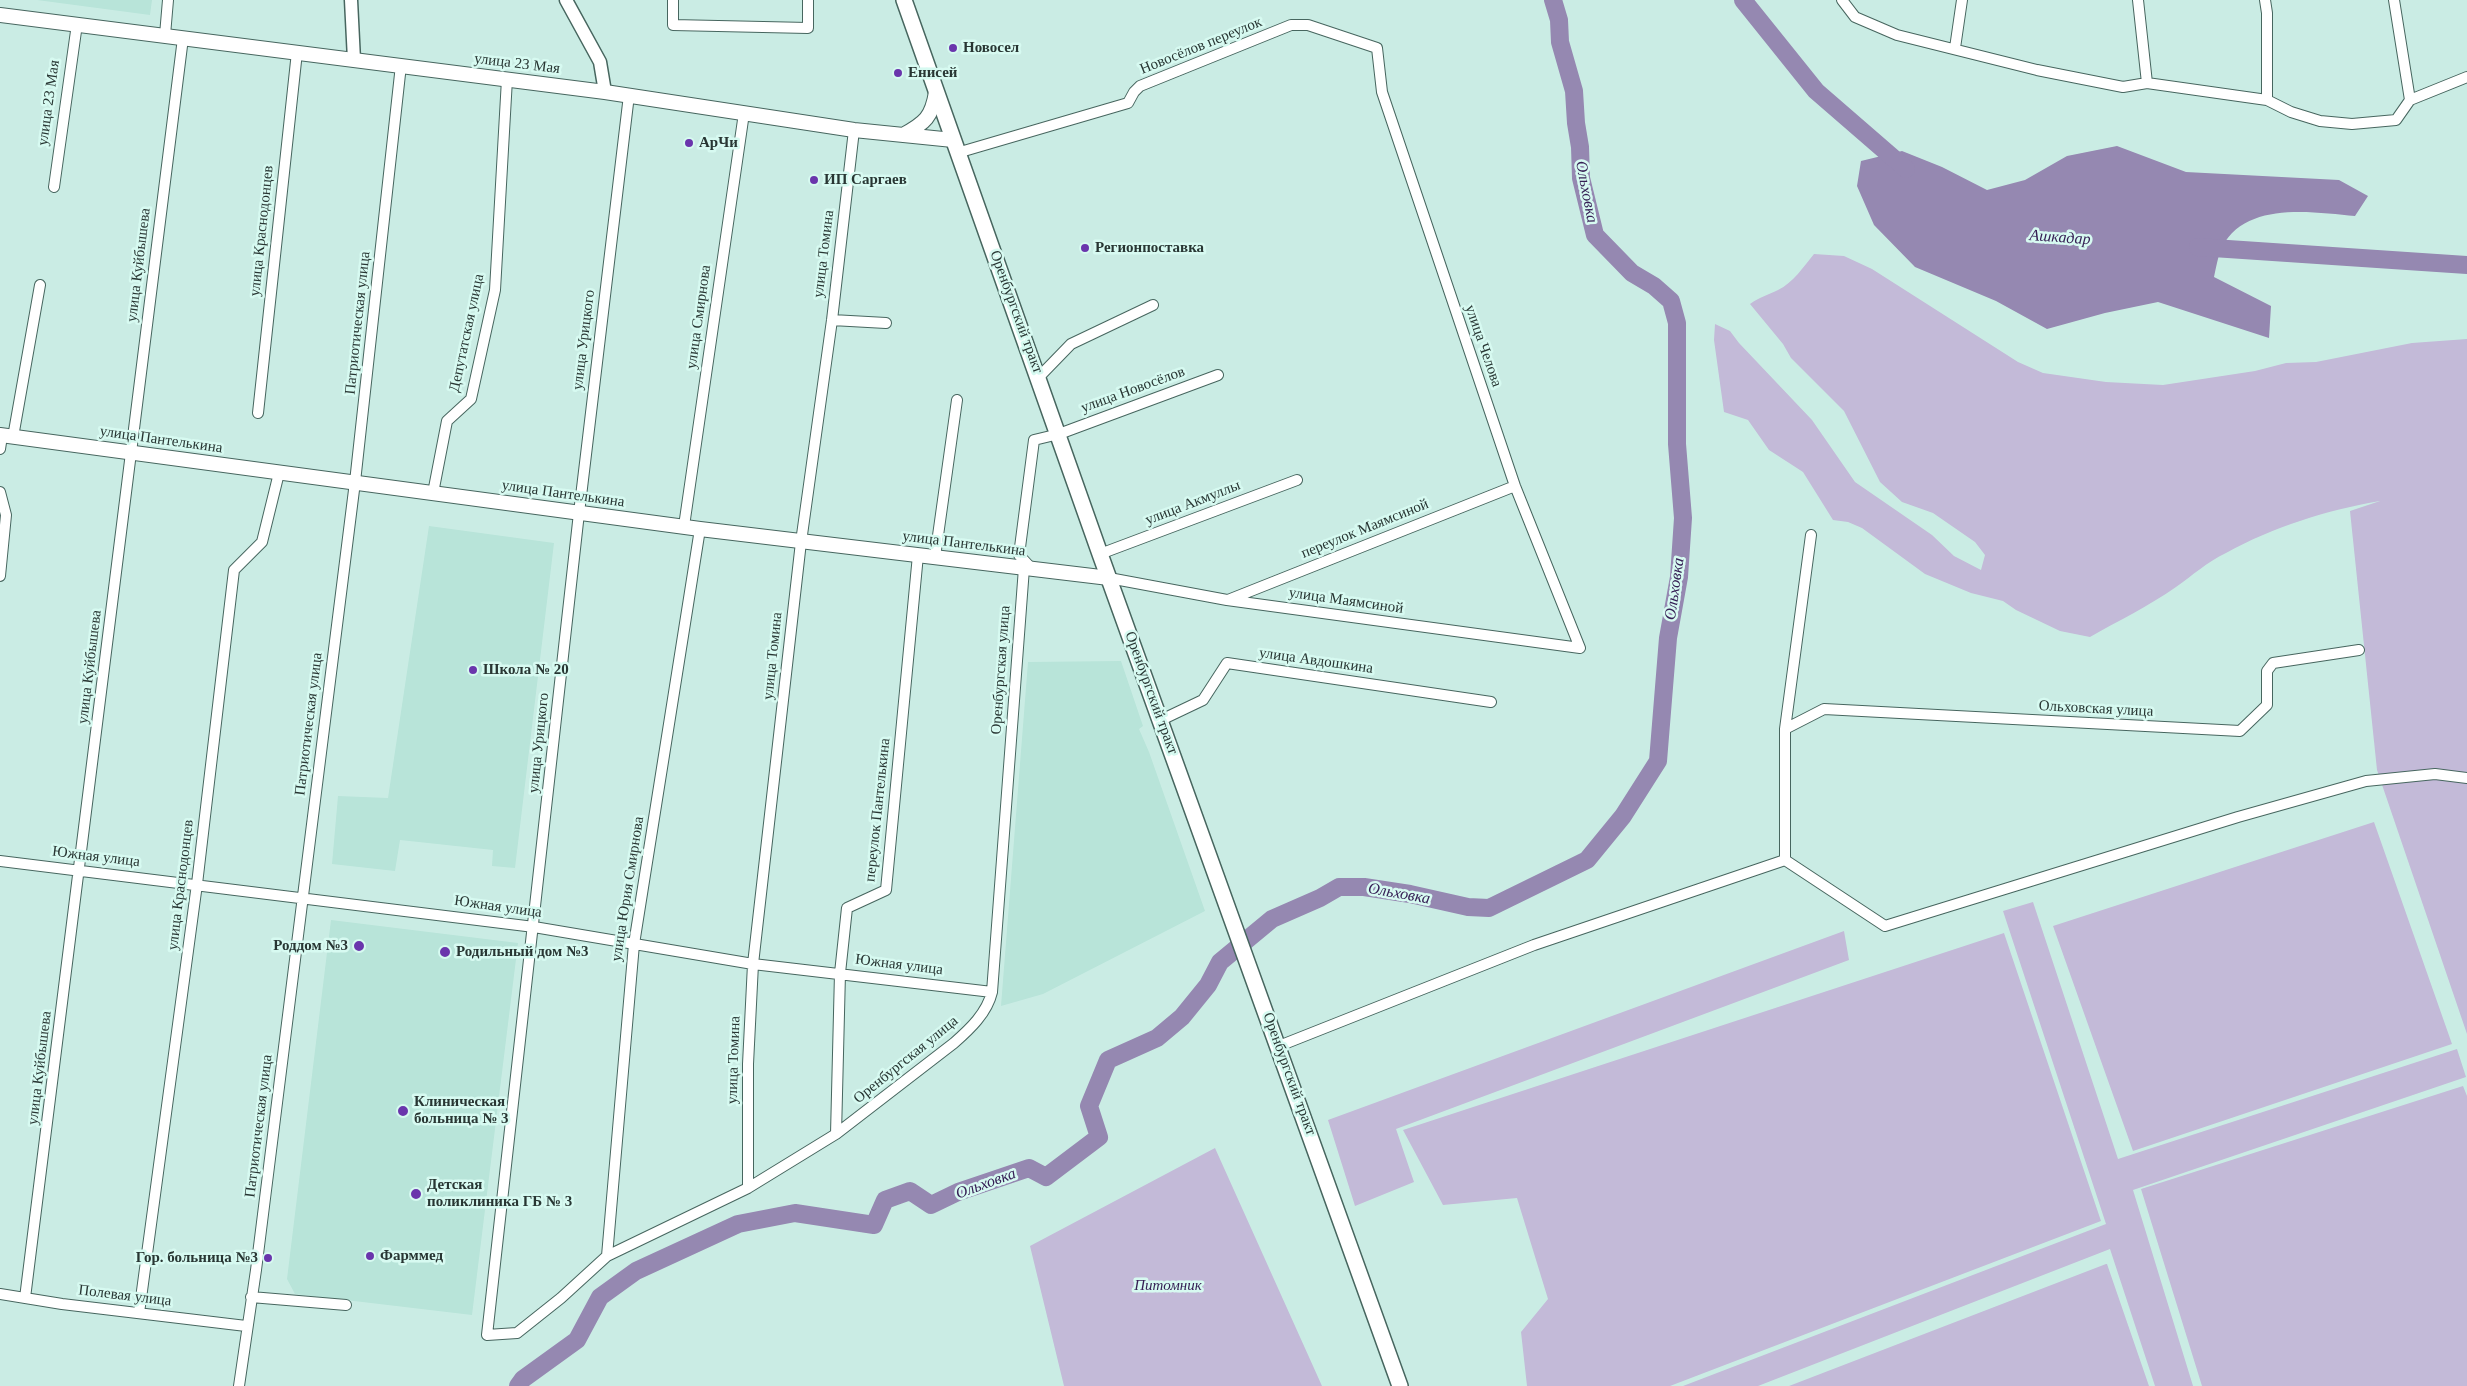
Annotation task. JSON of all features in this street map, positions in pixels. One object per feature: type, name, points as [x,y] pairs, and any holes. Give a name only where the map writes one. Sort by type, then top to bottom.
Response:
[{"type":"main road","name":"Оренбургский тракт","points":[[904,0],[955,147],[1039,377],[1100,554],[1224,893],[1400,1386]]},
{"type":"main road","name":"улица 23 Мая","points":[[0,15],[629,95],[854,130],[902,135],[955,147]]},
{"type":"main road","points":[[902,135],[928,118],[934,107],[936,92]]},
{"type":"main road","name":"улица Пантелькина","points":[[4,439],[131,453],[801,542],[1109,578]]},
{"type":"street","points":[[164,36],[168,0]]},
{"type":"street","points":[[351,0],[354,60]]},
{"type":"street","points":[[566,0],[600,62],[605,92]]},
{"type":"street","points":[[673,0],[673,25],[808,28],[808,0]]},
{"type":"street","points":[[1842,0],[1855,16],[1897,35],[2037,70],[2123,87],[2147,83],[2268,100],[2291,112],[2320,121],[2352,124],[2396,120],[2410,100],[2467,77]]},
{"type":"street","points":[[1954,48],[1962,0]]},
{"type":"street","points":[[2138,0],[2147,83]]},
{"type":"street","points":[[2265,0],[2267,13],[2268,100]]},
{"type":"street","points":[[2394,0],[2410,100]]},
{"type":"street","name":"улица 23 Мая","points":[[54,187],[77,24]]},
{"type":"street","name":"Новосёлов переулок","points":[[955,147],[1128,103],[1140,86],[1291,25],[1308,24],[1377,48]]},
{"type":"street","name":"улица Куйбышева","points":[[25,1298],[183,38]]},
{"type":"street","name":"улица Челова","points":[[1377,48],[1382,92],[1515,486],[1580,648]]},
{"type":"street","name":"улица Краснодонцев","points":[[258,414],[297,52]]},
{"type":"street","name":"Патриотическая улица","points":[[239,1386],[355,482],[401,65]]},
{"type":"street","name":"Депутатская улица","points":[[433,493],[447,420],[471,400],[495,290],[507,79]]},
{"type":"street","name":"улица Урицкого","points":[[487,1334],[579,513],[629,95]]},
{"type":"street","name":"улица Смирнова","points":[[684,526],[744,113]]},
{"type":"street","name":"улица Томина","points":[[748,1188],[748,1064],[754,964],[801,542],[832,320],[854,130]]},
{"type":"street","name":"улица Пантелькина","points":[[4,439],[40,285]]},
{"type":"street","points":[[1039,377],[1070,344],[1152,305]]},
{"type":"street","points":[[832,320],[886,323]]},
{"type":"street","name":"улица Новосёлов","points":[[1059,434],[1218,375]]},
{"type":"street","points":[[935,557],[957,400]]},
{"type":"street","points":[[1028,568],[1019,556],[1034,440],[1059,434]]},
{"type":"street","name":"улица Краснодонцев","points":[[139,1313],[197,884],[234,570],[262,542],[279,473]]},
{"type":"street","name":"улица Акмуллы","points":[[1100,554],[1297,480]]},
{"type":"street","name":"переулок Маямсиной","points":[[1227,600],[1515,486]]},
{"type":"street","points":[[0,492],[6,515],[0,576]]},
{"type":"street","name":"улица Юрия Смирнова","points":[[607,1256],[634,944],[700,529]]},
{"type":"street","points":[[1785,860],[1785,729],[1811,535]]},
{"type":"street","name":"переулок Пантелькина","points":[[836,1134],[840,973],[847,908],[886,890],[918,555]]},
{"type":"street","name":"Оренбургская улица","points":[[487,1334],[517,1333],[562,1298],[607,1256],[748,1188],[836,1134],[969,1030],[986,1008],[992,992],[1028,568]]},
{"type":"street","name":"улица Маямсиной","points":[[1109,578],[1227,600],[1580,648]]},
{"type":"street","name":"Ольховская улица","points":[[1785,729],[1824,709],[2240,731],[2267,706],[2267,671],[2273,663],[2360,650]]},
{"type":"street","name":"улица Авдошкина","points":[[1161,720],[1203,700],[1227,663],[1491,702]]},
{"type":"street","points":[[1785,860],[1885,926],[2229,820],[2366,781],[2435,774],[2467,778]]},
{"type":"street","points":[[1279,1046],[1534,945],[1785,860]]},
{"type":"street","name":"Южная улица","points":[[0,861],[534,927],[754,964],[992,992]]},
{"type":"street","name":"Полевая улица","points":[[0,1294],[246,1326]]},
{"type":"street","points":[[251,1297],[346,1305]]},
{"type":"shaded area","points":[[37,0],[152,0],[150,15]]},
{"type":"shaded area","name":"Школа № 20","points":[[429,526],[554,543],[515,868],[492,866],[493,850],[400,840],[395,871],[332,864],[338,796],[388,798]]},
{"type":"shaded area","points":[[1121,661],[1143,726],[1139,729],[1149,752],[1205,911],[1043,994],[1001,1006],[1028,662]]},
{"type":"shaded area","name":"Клиническая больница № 3","points":[[331,920],[518,943],[472,1315],[295,1294],[287,1279]]},
{"type":"green space","points":[[1814,254],[1844,256],[1872,269],[2018,362],[2043,373],[2106,382],[2163,385],[2255,371],[2286,363],[2316,362],[2412,343],[2467,339],[2467,1034],[2377,770],[2350,511],[2380,501],[2340,509],[2281,527],[2262,535],[2213,560],[2155,601],[2090,637],[2060,631],[2016,610],[2003,601],[1971,593],[1925,574],[1862,528],[1848,522],[1833,520],[1803,472],[1769,450],[1748,420],[1724,412],[1714,340],[1715,324],[1730,331],[1739,343],[1812,420],[1855,482],[1932,535],[1954,556],[1981,570],[1985,555],[1975,542],[1933,513],[1902,502],[1880,482],[1844,411],[1791,358],[1783,344],[1750,304],[1789,283]]},
{"type":"green space","points":[[2374,822],[2452,1044],[2133,1151],[2053,926]]},
{"type":"green space","points":[[2033,902],[2118,1159],[2457,1049],[2466,1077],[2133,1190],[2193,1386],[2155,1386],[2110,1249],[1758,1386],[1683,1386],[2106,1224],[2003,911]]},
{"type":"green space","points":[[1844,931],[1849,960],[1396,1129],[1414,1182],[1355,1206],[1328,1120]]},
{"type":"green space","points":[[2004,933],[2101,1221],[1670,1386],[1527,1386],[1521,1332],[1548,1299],[1517,1198],[1443,1205],[1403,1130]]},
{"type":"green space","points":[[2463,1086],[2467,1096],[2467,1386],[2202,1386],[2141,1189]]},
{"type":"green space","name":"Питомник","points":[[1215,1148],[1322,1386],[1064,1386],[1030,1246]]},
{"type":"green space","points":[[2106,1264],[2149,1386],[1789,1386]]},
{"type":"water","points":[[2117,146],[2186,172],[2339,180],[2368,196],[2355,216],[2300,212],[2263,216],[2247,222],[2233,232],[2222,247],[2214,277],[2271,306],[2269,338],[2158,302],[2105,313],[2047,329],[1996,301],[1915,267],[1874,225],[1857,186],[1861,161],[1902,151],[1942,167],[1987,190],[2025,180],[2067,156]]},
{"type":"waterway","name":"Ольховка","points":[[518,1386],[523,1379],[577,1340],[600,1297],[636,1271],[738,1224],[795,1213],[874,1225],[885,1200],[910,1191],[931,1205],[958,1192],[1029,1168],[1046,1177],[1099,1137],[1089,1106],[1108,1060],[1157,1038],[1182,1017],[1208,985],[1220,962],[1272,919],[1320,898],[1339,887],[1364,887],[1410,894],[1468,907],[1489,908],[1587,860],[1623,816],[1658,761],[1668,638],[1679,577],[1683,518],[1677,444],[1677,323],[1671,301],[1654,286],[1632,273],[1595,235],[1581,178],[1574,91],[1560,42],[1559,20],[1553,0]]},
{"type":"waterway","name":"Ашкадар","points":[[1743,0],[1816,91],[1906,169]]},
{"type":"waterway","name":"Ашкадар","points":[[2198,247],[2467,265]]},
{"type":"place","name":"Новосел","points":[[953,48]]},
{"type":"place","name":"Енисей","points":[[898,73]]},
{"type":"place","name":"АрЧи","points":[[689,143]]},
{"type":"place","name":"ИП Саргаев","points":[[814,180]]},
{"type":"place","name":"Регионпоставка","points":[[1085,248]]},
{"type":"place","name":"Школа № 20","points":[[473,670]]},
{"type":"place","name":"Роддом №3","points":[[359,946]]},
{"type":"place","name":"Родильный дом №3","points":[[445,952]]},
{"type":"place","name":"Клиническая больница № 3","points":[[403,1111]]},
{"type":"place","name":"Детская поликлиника ГБ № 3","points":[[416,1194]]},
{"type":"place","name":"Фарммед","points":[[370,1256]]},
{"type":"place","name":"Гор. больница №3","points":[[268,1258]]}]
